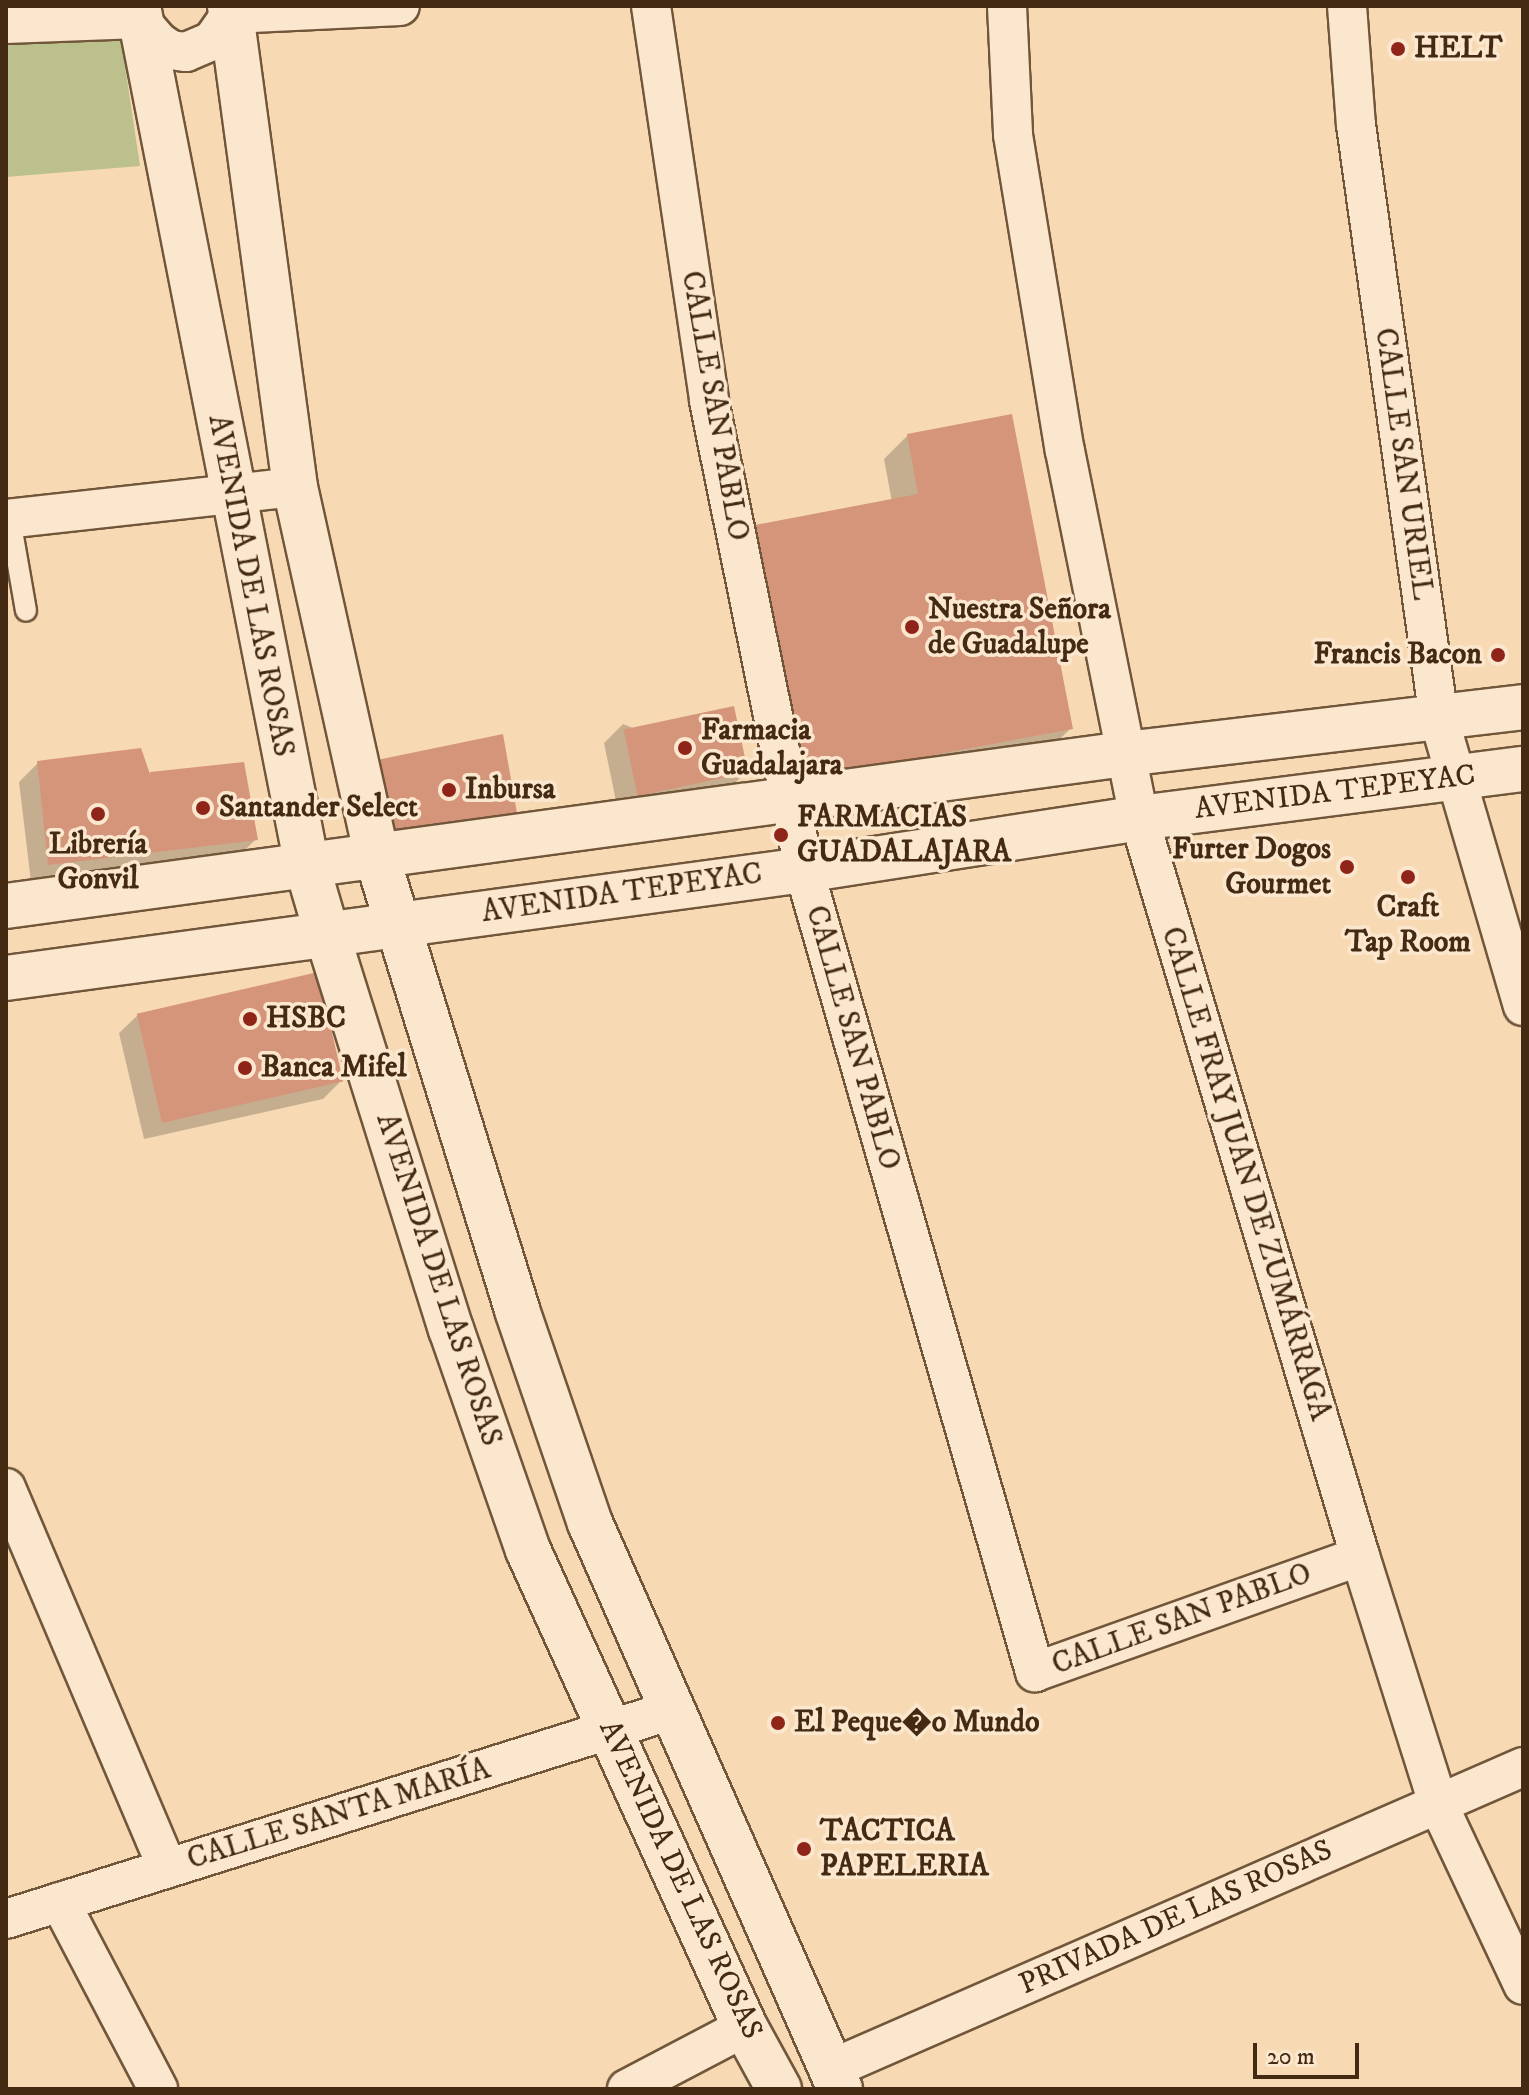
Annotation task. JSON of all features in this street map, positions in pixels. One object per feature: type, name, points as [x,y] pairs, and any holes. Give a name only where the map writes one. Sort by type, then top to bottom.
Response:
[{"type":"street","points":[[6,24],[142,10],[159,42],[171,50],[186,52],[200,49],[212,41],[228,9],[400,6]]},
{"type":"street","name":"CALLE SAN PABLO","points":[[651,6],[709,401],[804,870],[1035,1672],[1360,1556]]},
{"type":"street","name":"CALLE FRAY JUAN DE ZUMÁRRAGA","points":[[1007,6],[1013,135],[1065,451],[1139,818],[1360,1556],[1438,1804],[1523,1985]]},
{"type":"street","name":"CALLE SAN URIEL","points":[[1347,6],[1356,125],[1439,719],[1523,1006]]},
{"type":"street","name":"AVENIDA DE LAS ROSAS","points":[[228,9],[295,487],[377,857],[517,1310],[585,1509],[835,2079]]},
{"type":"street","name":"AVENIDA DE LAS ROSAS","points":[[142,10],[231,495],[307,866],[327,934],[451,1329],[528,1550],[745,2027],[779,2089]]},
{"type":"street","points":[[8,519],[295,487]]},
{"type":"street","name":"AVENIDA TEPEYAC","points":[[6,906],[1125,754],[1523,707]]},
{"type":"street","name":"AVENIDA TEPEYAC","points":[[6,978],[804,870],[1139,818],[1523,769]]},
{"type":"street","points":[[6,1488],[167,1868]]},
{"type":"street","name":"CALLE SANTA MARÍA","points":[[6,1919],[672,1710]]},
{"type":"street","name":"PRIVADA DE LAS ROSAS","points":[[835,2079],[1523,1767]]},
{"type":"street","points":[[60,1902],[158,2089]]},
{"type":"street","points":[[627,2089],[745,2027]]},
{"type":"lane","points":[[8,519],[26,611]]},
{"type":"green space","points":[[6,6],[116,6],[140,166],[6,177]]},
{"type":"building","name":"Nuestra Señora de Guadalupe","points":[[1012,414],[1073,729],[799,780],[750,526],[918,494],[907,434]]},
{"type":"building","name":"Farmacia Guadalajara","points":[[734,706],[748,773],[638,796],[623,729]]},
{"type":"building","name":"Inbursa","points":[[503,734],[518,819],[397,836],[377,760]]},
{"type":"building","points":[[141,748],[151,777],[150,772],[244,762],[258,840],[48,865],[37,761]]},
{"type":"building","points":[[318,972],[343,1081],[162,1123],[137,1014]]},
{"type":"place","name":"HELT","points":[[1398,49]]},
{"type":"place","name":"Nuestra Señora de Guadalupe","points":[[912,627]]},
{"type":"place","name":"Francis Bacon","points":[[1498,655]]},
{"type":"place","name":"Farmacia Guadalajara","points":[[685,748]]},
{"type":"place","name":"Inbursa","points":[[449,790]]},
{"type":"place","name":"Santander Select","points":[[203,808]]},
{"type":"place","name":"Librería Gonvil","points":[[98,814]]},
{"type":"place","name":"FARMACIAS GUADALAJARA","points":[[781,835]]},
{"type":"place","name":"Furter Dogos Gourmet","points":[[1347,867]]},
{"type":"place","name":"Craft Tap Room","points":[[1408,877]]},
{"type":"place","name":"HSBC","points":[[250,1019]]},
{"type":"place","name":"Banca Mifel","points":[[245,1068]]},
{"type":"place","name":"El Peque�o Mundo","points":[[778,1723]]},
{"type":"place","name":"TACTICA PAPELERIA","points":[[804,1849]]}]
